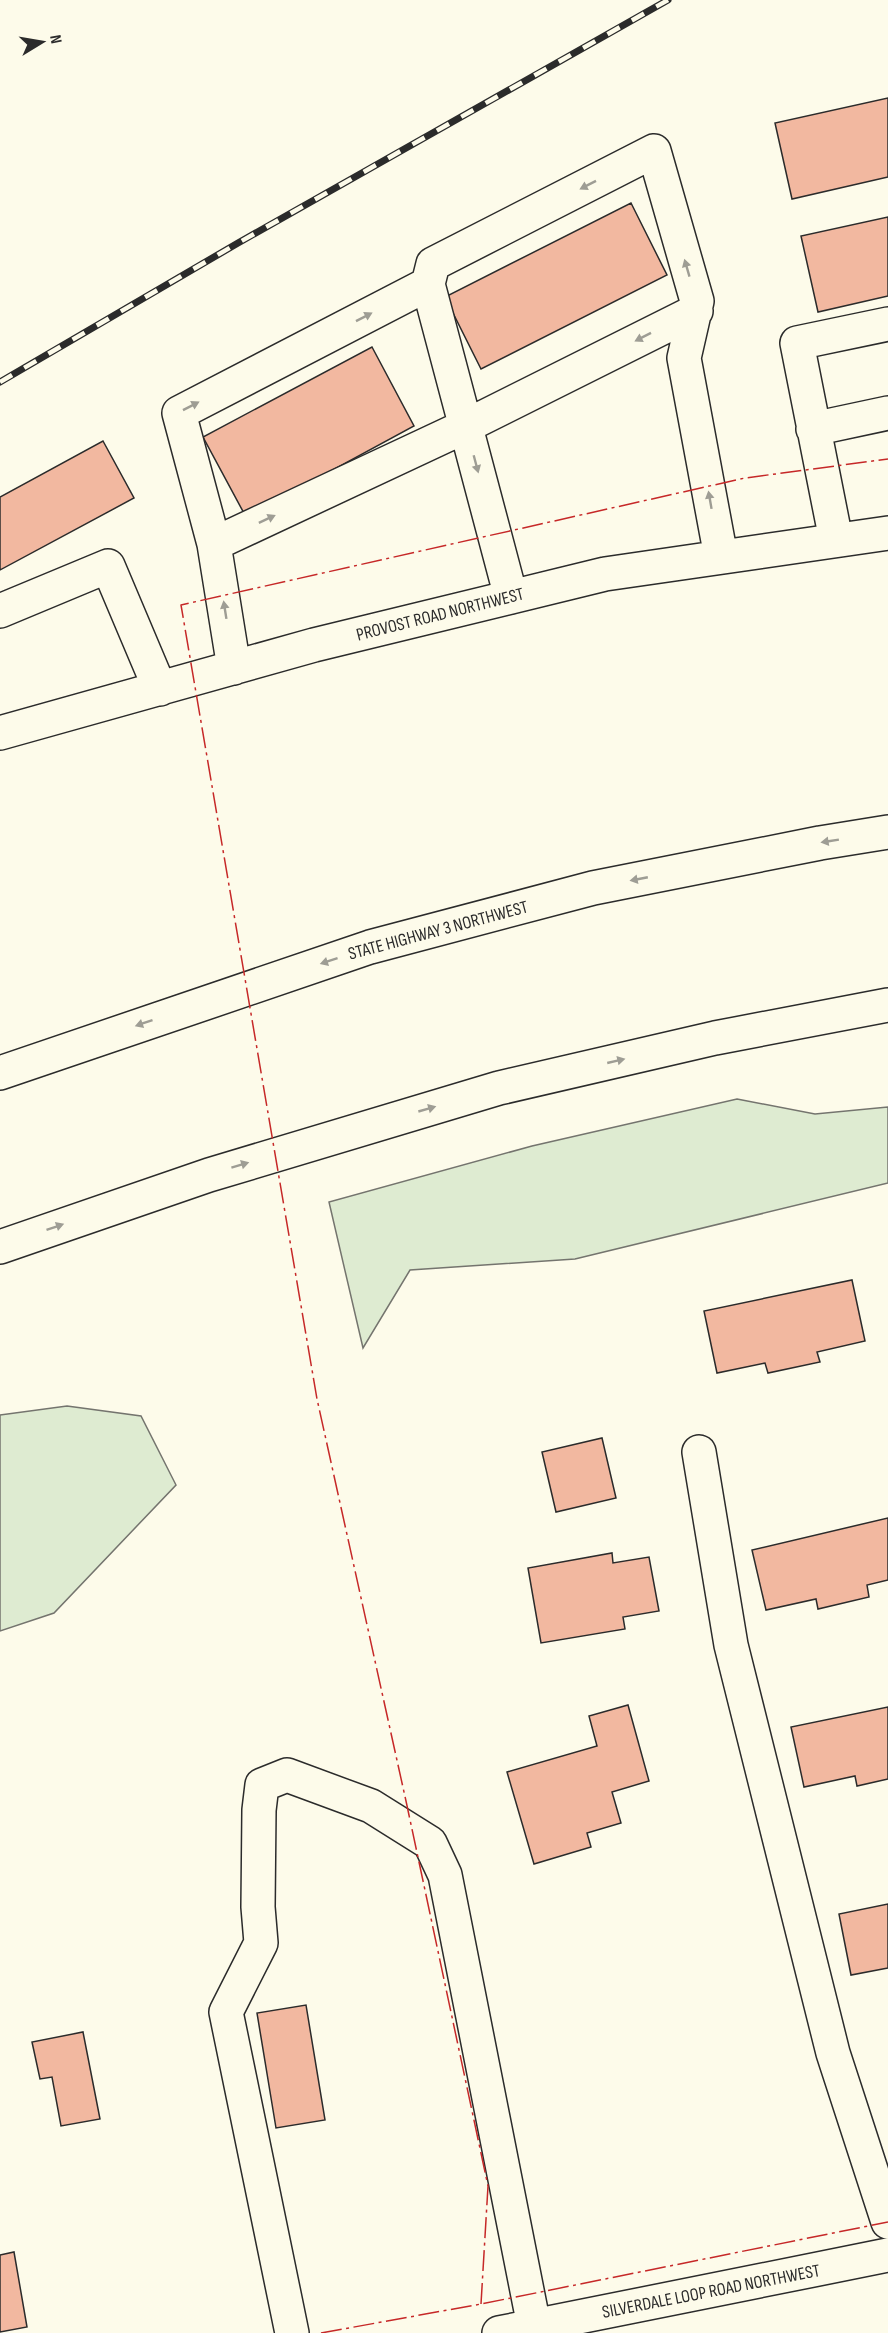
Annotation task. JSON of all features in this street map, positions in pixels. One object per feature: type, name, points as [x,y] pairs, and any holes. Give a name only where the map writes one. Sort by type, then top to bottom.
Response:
[{"type":"main road","points":[[511,597],[428,284],[433,264],[654,151],[697,301],[684,358],[720,557]]},
{"type":"main road","points":[[234,668],[214,544],[180,413],[428,284]]},
{"type":"main road","points":[[214,544],[466,426],[696,310]]},
{"type":"main road","points":[[837,540],[797,343],[888,324]]},
{"type":"main road","points":[[813,429],[888,413]]},
{"type":"main road","name":"PROVOST ROAD NORTHWEST","points":[[0,733],[314,645],[604,574],[888,533]]},
{"type":"main road","points":[[0,611],[108,566],[160,689]]},
{"type":"main road","name":"STATE HIGHWAY 3 NORTHWEST","points":[[0,1073],[370,947],[593,888],[820,843],[888,832]]},
{"type":"main road","points":[[0,1247],[209,1175],[499,1088],[715,1038],[888,1005]]},
{"type":"main road","points":[[699,1452],[732,1645],[833,2053],[888,2222]]},
{"type":"main road","points":[[292,2333],[226,2012],[261,1942],[258,1907],[259,1810],[262,1785],[287,1775],[371,1806],[430,1842],[445,1875],[534,2326]]},
{"type":"main road","name":"SILVERDALE LOOP ROAD NORTHWEST","points":[[499,2333],[888,2255]]},
{"type":"green space","points":[[737,1099],[815,1114],[888,1107],[888,1183],[575,1259],[410,1270],[363,1348],[329,1202],[532,1146]]},
{"type":"green space","points":[[67,1406],[141,1416],[176,1485],[54,1613],[0,1631],[0,1415]]},
{"type":"building","points":[[888,98],[888,177],[792,199],[775,123]]},
{"type":"building","points":[[631,203],[667,275],[481,369],[445,297]]},
{"type":"building","points":[[888,217],[888,296],[818,312],[801,236]]},
{"type":"building","points":[[372,347],[414,426],[246,517],[203,437]]},
{"type":"building","points":[[103,441],[134,498],[0,570],[0,497]]},
{"type":"building","points":[[852,1280],[865,1341],[817,1352],[820,1362],[768,1373],[765,1363],[717,1373],[704,1311]]},
{"type":"building","points":[[602,1438],[616,1498],[556,1512],[542,1452]]},
{"type":"building","points":[[888,1518],[888,1580],[867,1585],[869,1597],[818,1609],[816,1599],[766,1610],[752,1550]]},
{"type":"building","points":[[612,1553],[613,1563],[649,1557],[659,1611],[623,1617],[625,1629],[541,1643],[528,1568]]},
{"type":"building","points":[[628,1705],[649,1781],[612,1792],[621,1823],[587,1833],[591,1847],[534,1864],[507,1772],[597,1746],[589,1716]]},
{"type":"building","points":[[888,1707],[888,1779],[857,1786],[855,1776],[804,1787],[791,1727]]},
{"type":"building","points":[[888,1904],[888,1968],[851,1975],[839,1914]]},
{"type":"building","points":[[306,2005],[325,2120],[276,2128],[257,2013]]},
{"type":"building","points":[[83,2032],[100,2119],[61,2126],[52,2077],[40,2079],[32,2042]]},
{"type":"building","points":[[14,2252],[27,2327],[0,2332],[0,2255]]},
{"type":"railway","points":[[0,382],[238,243],[668,0]]},
{"type":"power","points":[[481,2304],[488,2186],[317,1399],[181,605],[745,478],[888,459]]},
{"type":"power","points":[[321,2333],[481,2304],[888,2222]]}]
